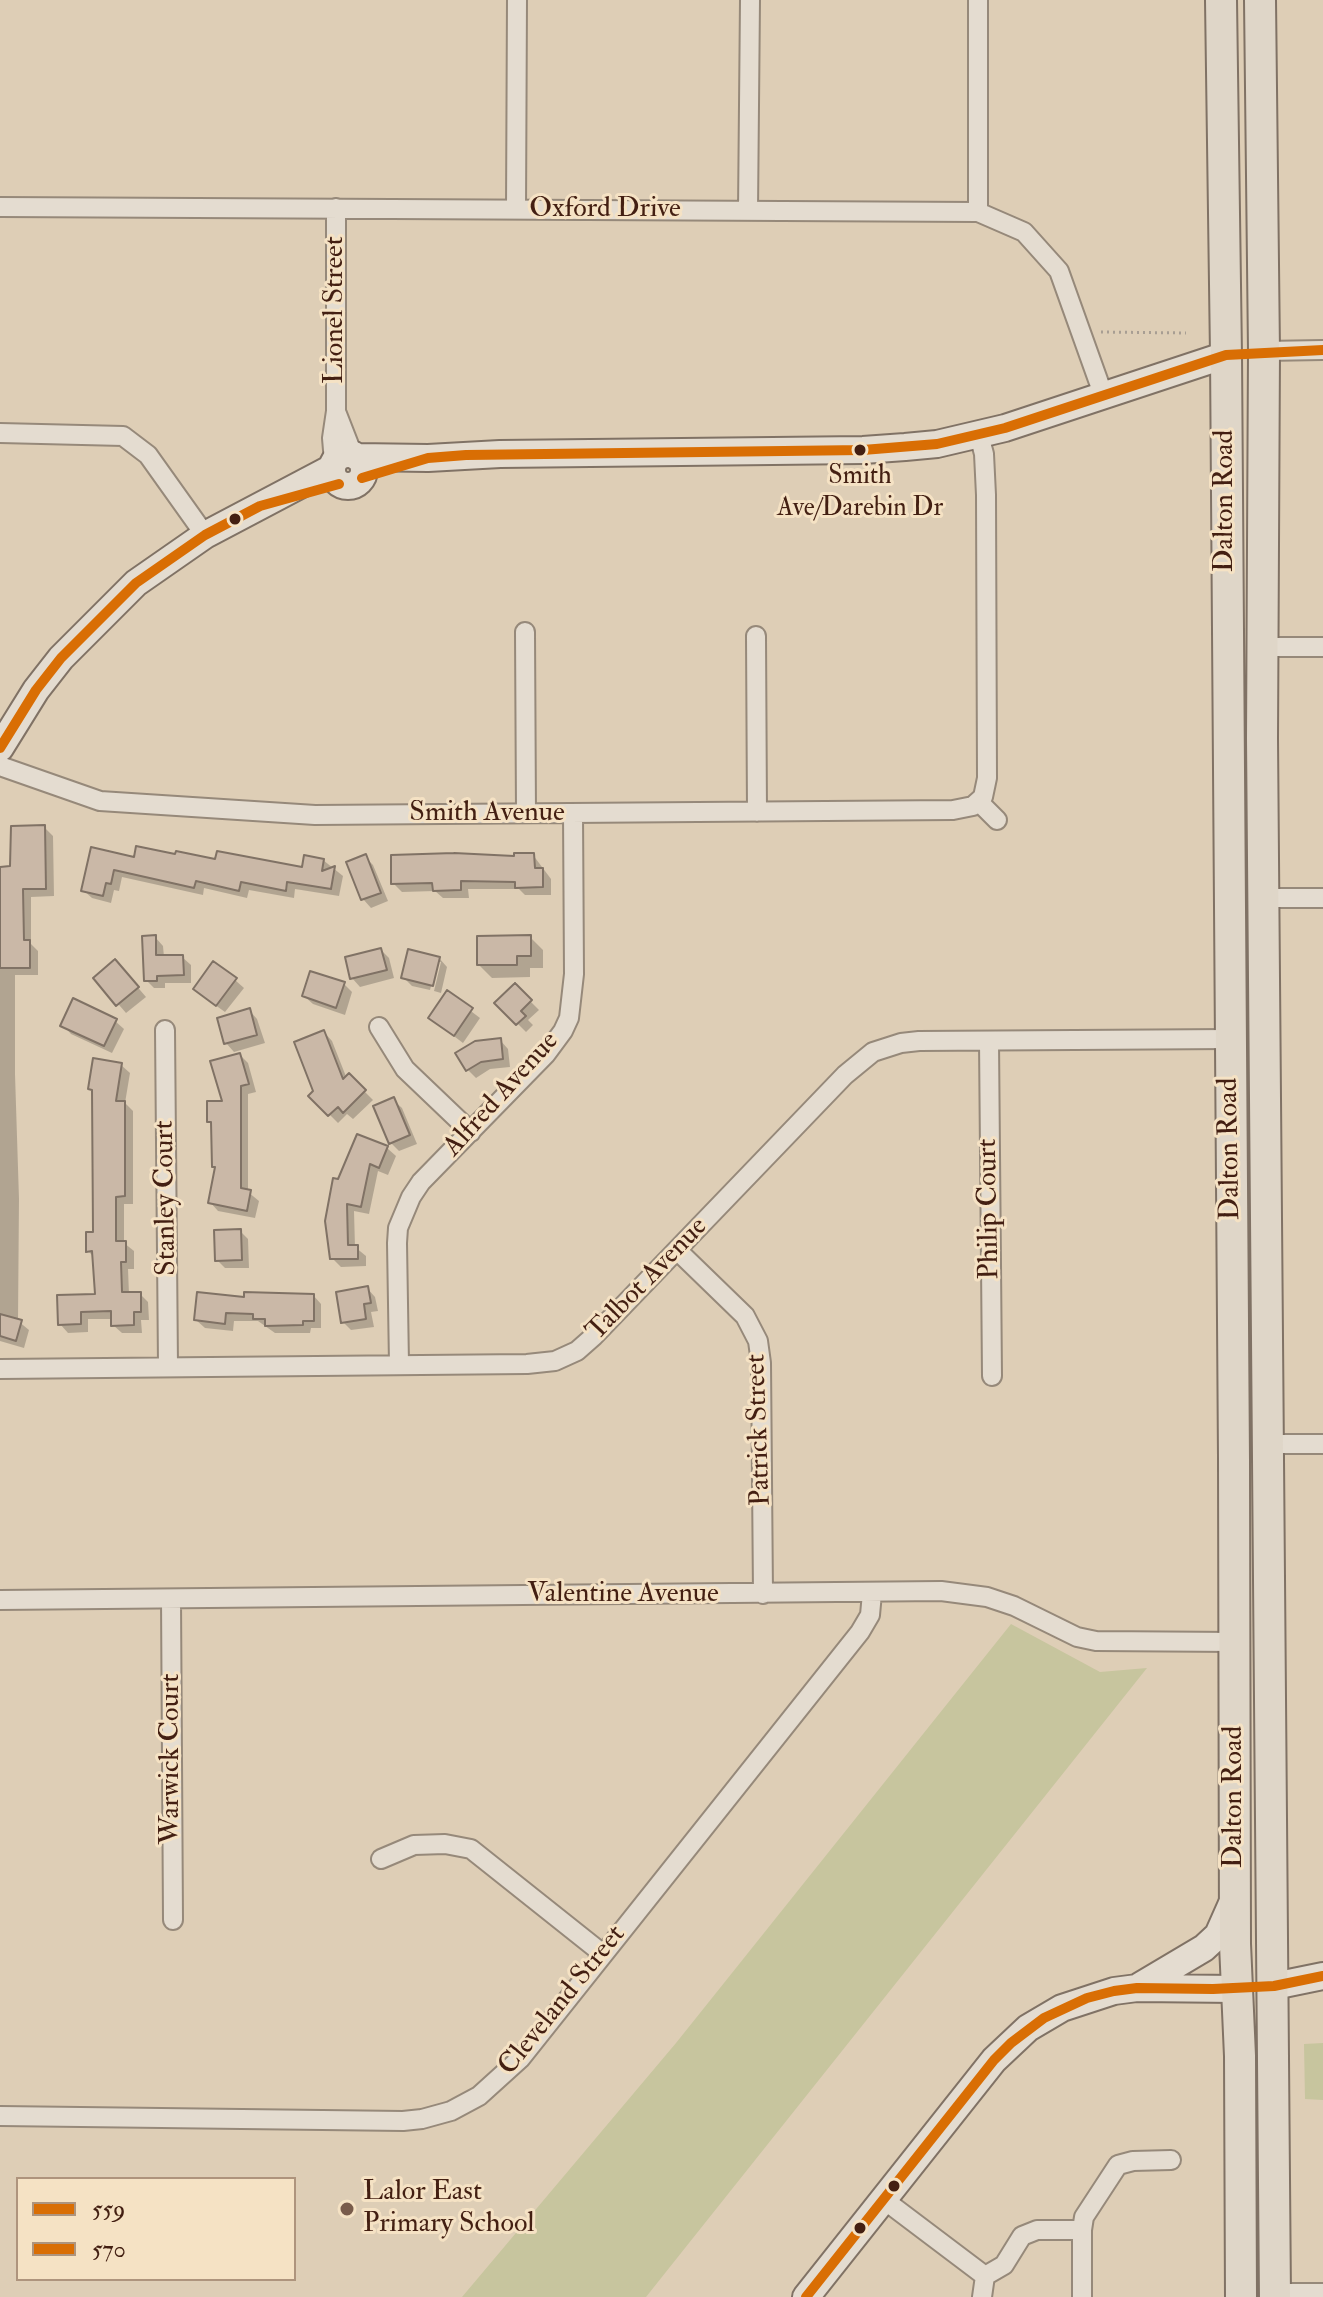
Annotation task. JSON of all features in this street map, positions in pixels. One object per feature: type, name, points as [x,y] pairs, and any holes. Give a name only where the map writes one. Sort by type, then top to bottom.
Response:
[{"type":"main road","name":"Dalton Road","points":[[1221,0],[1235,1897],[1240,2056],[1241,2297]]},
{"type":"main road","name":"Dalton Road","points":[[1260,0],[1264,351],[1262,738],[1275,2295]]},
{"type":"main road","points":[[1226,355],[1264,351]]},
{"type":"main road","points":[[1230,899],[1264,898]]},
{"type":"main road","points":[[1237,1989],[1274,1986]]},
{"type":"street","points":[[516,209],[517,0]]},
{"type":"street","points":[[748,211],[750,0]]},
{"type":"street","points":[[978,0],[978,212]]},
{"type":"street","name":"Oxford Drive","points":[[0,207],[978,212],[1024,232],[1059,271],[1103,394]]},
{"type":"street","name":"Lionel Street","points":[[336,208],[336,411],[332,438],[346,467]]},
{"type":"street","points":[[1264,351],[1323,350]]},
{"type":"street","points":[[0,748],[36,690],[81,636],[136,583],[205,535],[346,467],[489,455],[863,450],[937,444],[979,435],[1226,355]]},
{"type":"street","points":[[0,433],[123,436],[148,455],[205,535]]},
{"type":"street","points":[[979,435],[984,454],[986,495],[987,763],[986,788],[979,802],[997,820]]},
{"type":"street","points":[[525,632],[526,813]]},
{"type":"street","points":[[756,636],[757,812]]},
{"type":"street","points":[[1264,647],[1323,647]]},
{"type":"street","name":"Smith Avenue","points":[[0,766],[76,794],[112,803],[315,815],[953,810],[979,802]]},
{"type":"street","name":"Alfred Avenue","points":[[399,1364],[397,1243],[402,1215],[421,1182],[546,1054],[569,1018],[574,974],[573,813]]},
{"type":"street","points":[[1264,898],[1323,898]]},
{"type":"street","points":[[379,1027],[405,1069],[471,1132]]},
{"type":"street","name":"Stanley Court","points":[[165,1030],[168,1366]]},
{"type":"street","name":"Talbot Avenue","points":[[0,1369],[545,1363],[565,1357],[594,1336],[835,1086],[873,1052],[901,1043],[1230,1039]]},
{"type":"street","name":"Philip Court","points":[[989,1041],[992,1376]]},
{"type":"street","name":"Patrick Street","points":[[678,1251],[745,1316],[758,1341],[761,1363],[763,1594]]},
{"type":"street","points":[[1268,1444],[1323,1444]]},
{"type":"street","name":"Valentine Avenue","points":[[0,1600],[941,1591],[978,1595],[1014,1606],[1077,1637],[1096,1641],[1235,1642]]},
{"type":"street","name":"Cleveland Street","points":[[0,2116],[372,2122],[422,2119],[451,2111],[479,2096],[521,2058],[860,1632],[870,1615],[872,1593]]},
{"type":"street","name":"Warwick Court","points":[[171,1599],[173,1920]]},
{"type":"street","points":[[381,1859],[414,1845],[445,1844],[471,1849],[603,1954]]},
{"type":"street","points":[[1137,1988],[1198,1954],[1218,1935],[1235,1897]]},
{"type":"street","points":[[1274,1986],[1323,1976]]},
{"type":"street","points":[[806,2297],[994,2060],[1028,2028],[1062,2008],[1087,1998],[1137,1988],[1237,1989]]},
{"type":"street","points":[[1082,2297],[1084,2217],[1118,2165],[1133,2161],[1171,2160]]},
{"type":"street","points":[[883,2199],[985,2276]]},
{"type":"street","points":[[985,2276],[1004,2265],[1015,2243],[1029,2231],[1082,2230]]},
{"type":"street","points":[[982,2297],[985,2276]]},
{"type":"street","points":[[1275,2295],[1323,2293]]},
{"type":"path","points":[[1100,332],[1186,333]]},
{"type":"shaded area","points":[[1011,1624],[1100,1672],[1147,1668],[646,2297],[462,2297],[676,2043]]},
{"type":"shaded area","points":[[1323,2043],[1323,2100],[1305,2099],[1304,2044]]},
{"type":"building","points":[[45,825],[46,889],[23,889],[24,940],[30,940],[30,968],[0,968],[0,867],[10,866],[11,826]]},
{"type":"building","points":[[136,846],[215,859],[217,851],[302,867],[304,855],[324,859],[322,871],[335,866],[331,889],[287,882],[286,891],[241,882],[239,891],[196,881],[194,888],[114,870],[111,884],[106,883],[103,896],[81,891],[91,847],[134,857]]},
{"type":"building","points":[[454,853],[514,856],[514,853],[534,853],[535,868],[543,868],[543,887],[515,888],[515,882],[461,881],[461,890],[433,891],[432,883],[391,884],[391,855]]},
{"type":"building","points":[[366,854],[381,893],[361,900],[346,862]]},
{"type":"building","points":[[156,935],[156,955],[183,955],[184,975],[157,976],[157,981],[144,981],[142,936]]},
{"type":"building","points":[[531,935],[531,956],[517,956],[517,965],[477,965],[477,936]]},
{"type":"building","points":[[381,948],[387,970],[350,979],[345,957]]},
{"type":"building","points":[[408,949],[440,957],[433,986],[401,978]]},
{"type":"building","points":[[115,959],[139,987],[116,1006],[93,978]]},
{"type":"building","points":[[213,961],[237,978],[216,1006],[193,989]]},
{"type":"building","points":[[310,971],[345,982],[336,1008],[302,996]]},
{"type":"building","points":[[515,983],[532,1000],[521,1011],[526,1016],[516,1025],[494,1003]]},
{"type":"building","points":[[447,990],[473,1008],[454,1036],[428,1018]]},
{"type":"building","points":[[73,998],[117,1019],[104,1046],[60,1026]]},
{"type":"building","points":[[250,1008],[257,1035],[224,1044],[217,1018]]},
{"type":"building","points":[[324,1030],[343,1079],[349,1073],[366,1090],[343,1113],[338,1107],[328,1116],[308,1096],[313,1091],[294,1042]]},
{"type":"building","points":[[501,1038],[503,1059],[481,1062],[466,1071],[455,1053],[475,1041]]},
{"type":"building","points":[[240,1053],[249,1084],[241,1086],[241,1188],[251,1190],[247,1211],[208,1203],[215,1167],[212,1167],[211,1122],[207,1122],[207,1101],[222,1101],[210,1061]]},
{"type":"building","points":[[93,1058],[122,1063],[116,1101],[125,1101],[125,1196],[116,1197],[116,1241],[126,1241],[126,1262],[121,1262],[122,1292],[141,1292],[141,1312],[134,1312],[134,1325],[111,1326],[111,1311],[81,1312],[81,1324],[58,1325],[57,1295],[95,1294],[92,1251],[86,1252],[86,1232],[93,1232],[92,1090],[88,1089]]},
{"type":"building","points":[[394,1097],[410,1135],[389,1144],[373,1106]]},
{"type":"building","points":[[357,1134],[388,1146],[379,1168],[370,1164],[361,1207],[347,1204],[348,1245],[358,1245],[358,1259],[330,1259],[325,1221],[333,1178],[338,1179]]},
{"type":"building","points":[[241,1229],[242,1260],[215,1261],[214,1230]]},
{"type":"building","points":[[368,1286],[371,1303],[364,1304],[366,1319],[341,1323],[336,1292]]},
{"type":"building","points":[[197,1292],[244,1297],[244,1292],[314,1294],[314,1321],[303,1321],[303,1325],[265,1326],[265,1319],[253,1319],[253,1314],[226,1313],[225,1324],[194,1320]]},
{"type":"building","points":[[0,1314],[22,1320],[16,1341],[0,1336]]},
{"type":"transit line","name":"559","points":[[362,478],[428,458],[466,455],[863,450],[937,444],[1005,428],[1226,355],[1323,350]]},
{"type":"transit line","name":"559","points":[[0,748],[36,690],[61,658],[136,583],[205,535],[260,506],[339,484]]},
{"type":"transit line","name":"570","points":[[806,2297],[994,2060],[1044,2018],[1087,1998],[1114,1991],[1274,1986],[1323,1976]]},
{"type":"place","name":"Smith Ave/Darebin Dr","points":[[860,450]]},
{"type":"place","name":"Lalor East Primary School","points":[[347,2209]]}]
